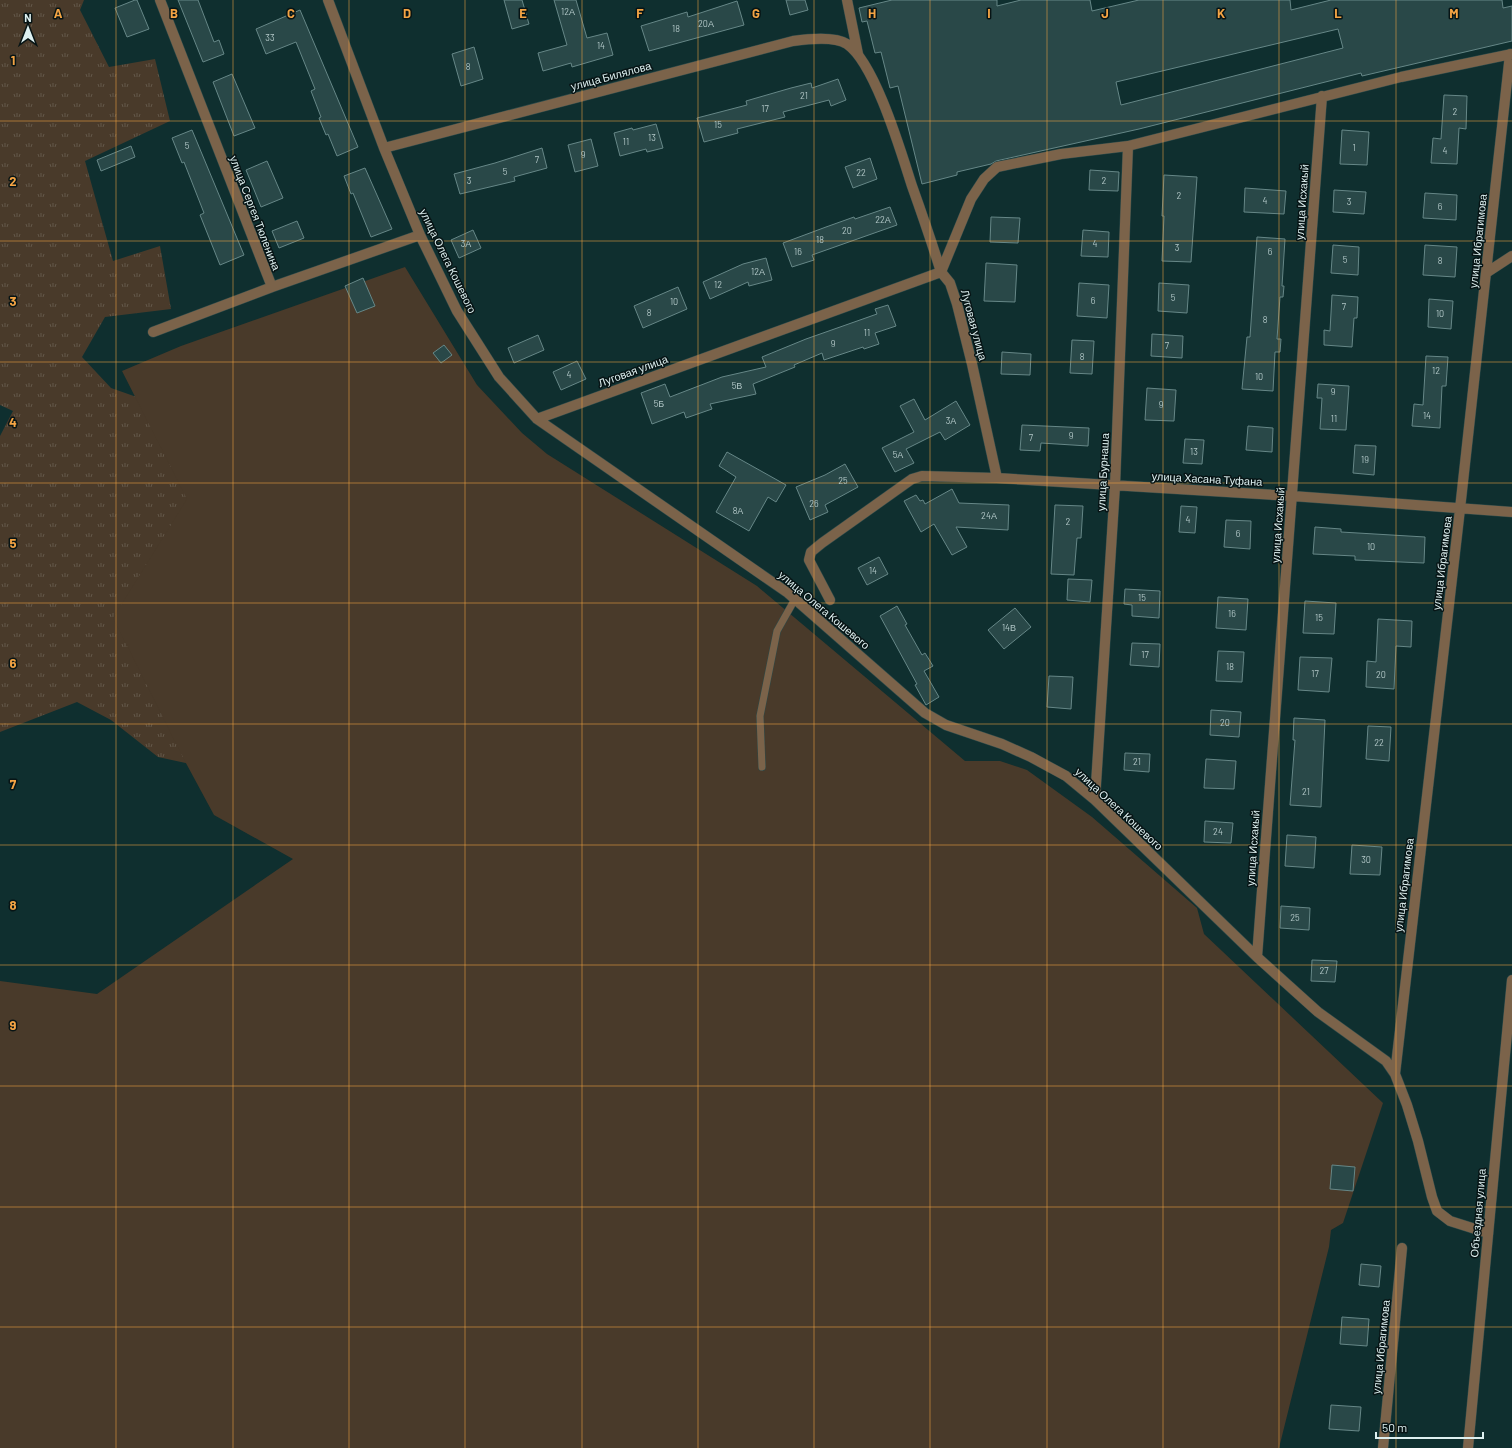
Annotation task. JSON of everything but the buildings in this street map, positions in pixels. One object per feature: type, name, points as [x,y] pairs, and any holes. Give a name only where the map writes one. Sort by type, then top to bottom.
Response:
[{"type":"street","name":"улица Сергея Тюленина","points":[[160,0],[272,287],[420,235]]},
{"type":"street","name":"улица Олега Кошевого","points":[[328,0],[384,148],[420,235],[456,310],[500,377],[537,419],[782,588],[925,713],[946,725],[1002,744],[1031,757],[1066,776],[1095,800],[1257,957],[1318,1012],[1386,1061],[1395,1074]]},
{"type":"street","points":[[847,0],[858,54],[872,77],[898,141],[941,272]]},
{"type":"street","name":"улица Билялова","points":[[384,148],[793,41],[823,38],[846,43],[858,54]]},
{"type":"street","points":[[941,272],[971,199],[984,180],[997,167],[1062,154],[1128,146],[1322,96],[1458,64],[1511,54]]},
{"type":"street","name":"улица Ибрагимова","points":[[1395,1074],[1511,54]]},
{"type":"street","name":"улица Исхакый","points":[[1257,957],[1322,96]]},
{"type":"street","name":"улица Бурнаша","points":[[1095,800],[1115,486],[1128,146]]},
{"type":"street","points":[[1486,273],[1512,256]]},
{"type":"street","name":"Луговая улица","points":[[537,419],[941,272],[950,283],[957,304],[997,478]]},
{"type":"street","points":[[153,332],[272,287]]},
{"type":"street","points":[[830,600],[809,560],[811,552],[822,543],[912,479],[933,475],[997,478]]},
{"type":"street","name":"улица Хасана Туфана","points":[[997,478],[1292,496],[1512,512]]},
{"type":"street","name":"Объездная улица","points":[[1468,1448],[1512,980]]},
{"type":"street","points":[[1395,1074],[1407,1105],[1437,1211],[1450,1221],[1488,1233]]},
{"type":"street","name":"улица Ибрагимова","points":[[1383,1448],[1402,1248]]},
{"type":"lane","points":[[762,767],[760,716],[777,631],[795,599]]},
{"type":"green space","points":[[0,0],[84,0],[80,10],[109,67],[155,59],[170,121],[85,161],[113,261],[160,246],[171,309],[105,317],[82,357],[111,388],[165,407],[215,477],[218,770],[158,757],[111,720],[77,702],[0,732],[0,436],[13,411],[0,405]]},
{"type":"green space","points":[[405,267],[477,385],[522,433],[547,454],[757,586],[965,761],[1000,761],[1027,770],[1092,817],[1197,908],[1204,934],[1383,1103],[1343,1223],[1331,1230],[1329,1247],[1279,1448],[0,1448],[0,981],[97,994],[293,859],[214,815],[187,765],[113,618],[187,499],[122,371],[181,346]]}]
